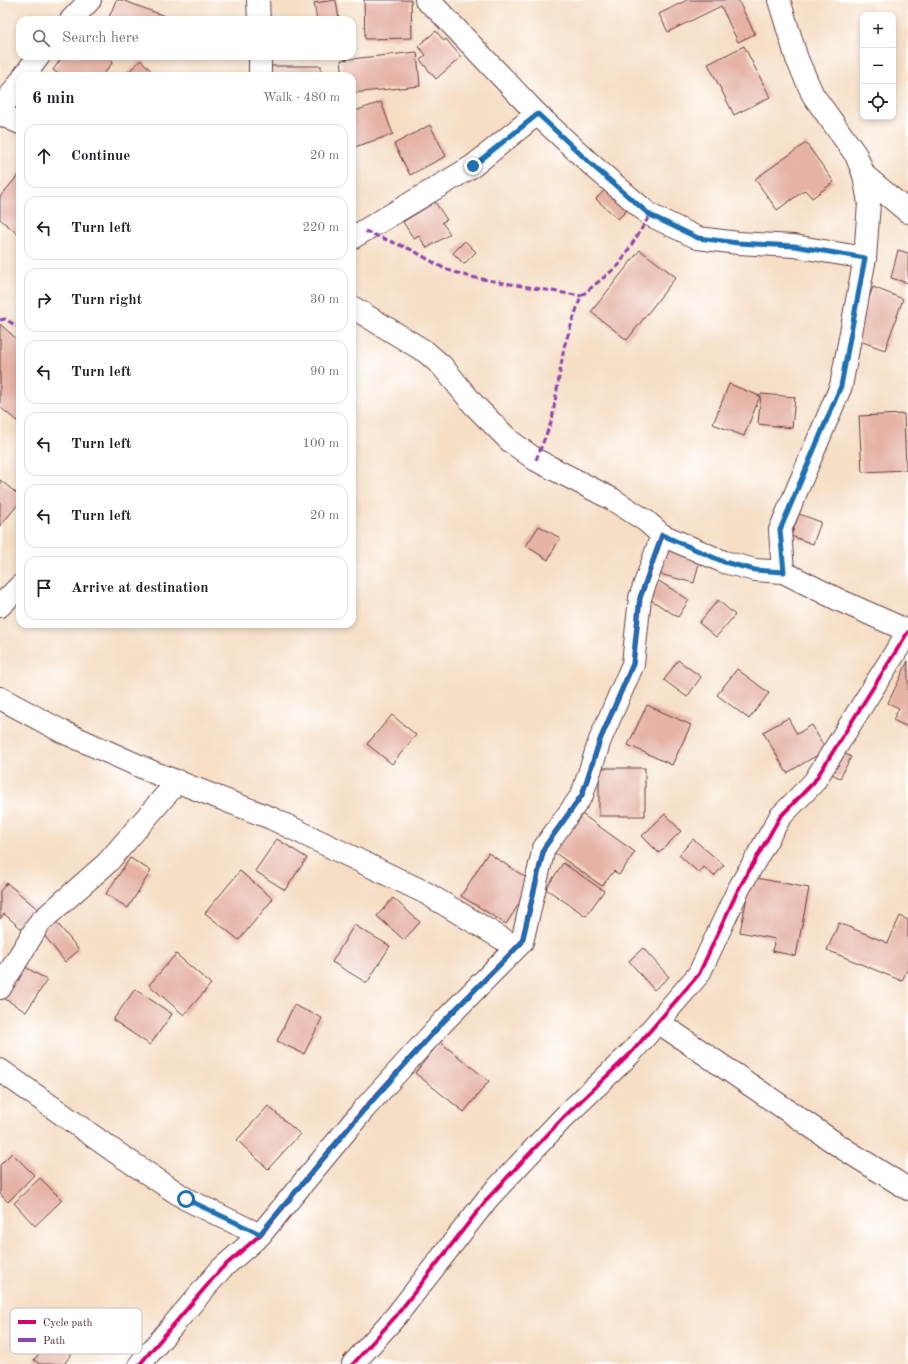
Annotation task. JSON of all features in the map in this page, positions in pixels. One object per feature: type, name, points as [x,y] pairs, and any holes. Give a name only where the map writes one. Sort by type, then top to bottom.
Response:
[{"type":"street","points":[[75,16],[90,0]]},
{"type":"street","points":[[258,0],[259,16]]},
{"type":"street","points":[[426,0],[438,10],[538,114],[593,166],[650,215],[698,238],[738,243],[794,246],[865,258]]},
{"type":"street","points":[[779,0],[797,59],[813,95],[856,155],[864,175],[869,203],[865,258],[841,386],[780,530],[784,572]]},
{"type":"street","points":[[27,72],[36,60]]},
{"type":"street","points":[[260,60],[260,72]]},
{"type":"street","points":[[6,119],[16,93]]},
{"type":"street","points":[[356,236],[473,166],[538,114]]},
{"type":"street","points":[[864,175],[908,212]]},
{"type":"street","points":[[353,1364],[396,1316],[488,1198],[563,1118],[630,1053],[699,974],[738,890],[780,817],[814,782],[908,632],[839,600],[784,572],[755,570],[724,562],[662,535],[646,521],[612,499],[536,460],[510,441],[474,405],[442,366],[426,352],[356,309]]},
{"type":"street","points":[[140,1364],[221,1268],[260,1234],[364,1110],[443,1022],[522,942],[544,848],[582,795],[600,740],[633,664],[640,598],[662,535]]},
{"type":"street","points":[[1,604],[16,590]]},
{"type":"street","points":[[0,698],[63,732],[178,781],[271,818],[424,892],[516,948]]},
{"type":"street","points":[[0,988],[40,922],[107,863],[178,781]]},
{"type":"street","points":[[658,1022],[844,1150],[908,1189]]},
{"type":"street","points":[[0,1070],[114,1151],[186,1199],[260,1234]]},
{"type":"building","points":[[116,0],[122,0],[165,16],[110,16]]},
{"type":"building","points":[[336,0],[338,16],[316,16],[314,3]]},
{"type":"building","points":[[364,0],[411,0],[412,38],[365,39]]},
{"type":"building","points":[[687,0],[738,0],[755,34],[738,42],[721,6],[668,32],[659,14]]},
{"type":"building","points":[[436,31],[444,41],[446,39],[461,57],[436,79],[420,60],[426,55],[418,46]]},
{"type":"building","points":[[744,46],[770,97],[734,115],[708,64]]},
{"type":"building","points":[[417,52],[420,86],[356,93],[356,72],[342,72],[341,60],[356,60],[356,58]]},
{"type":"building","points":[[60,60],[110,60],[113,62],[105,72],[56,72],[53,70]]},
{"type":"building","points":[[141,60],[152,72],[128,72]]},
{"type":"building","points":[[265,66],[321,66],[321,72],[265,72]]},
{"type":"building","points":[[381,102],[393,134],[356,147],[356,111]]},
{"type":"building","points":[[430,125],[446,156],[410,175],[394,144]]},
{"type":"building","points":[[806,143],[834,182],[812,198],[805,190],[777,210],[755,179]]},
{"type":"building","points":[[16,178],[16,233],[0,219],[0,197]]},
{"type":"building","points":[[608,186],[630,207],[618,219],[596,199]]},
{"type":"building","points":[[435,202],[447,220],[442,222],[450,234],[427,248],[419,236],[414,239],[403,222]]},
{"type":"building","points":[[465,241],[476,252],[464,264],[453,253]]},
{"type":"building","points":[[640,250],[676,277],[627,340],[591,312]]},
{"type":"building","points":[[898,250],[908,253],[908,283],[891,278]]},
{"type":"building","points":[[873,287],[903,299],[885,350],[854,339]]},
{"type":"building","points":[[0,324],[16,338],[16,420],[0,407]]},
{"type":"building","points":[[729,384],[760,396],[744,436],[713,424]]},
{"type":"building","points":[[761,394],[795,397],[792,428],[758,424]]},
{"type":"building","points":[[904,414],[906,470],[862,472],[859,416]]},
{"type":"building","points":[[0,480],[16,493],[16,507],[0,526]]},
{"type":"building","points":[[799,514],[821,522],[813,544],[791,536]]},
{"type":"building","points":[[539,526],[560,538],[548,560],[526,546]]},
{"type":"building","points":[[662,546],[701,555],[694,583],[655,573]]},
{"type":"building","points":[[654,578],[689,600],[678,617],[643,595]]},
{"type":"building","points":[[718,600],[735,615],[716,637],[699,623]]},
{"type":"building","points":[[678,660],[701,677],[687,697],[664,680]]},
{"type":"building","points":[[908,661],[908,727],[893,720],[899,708],[888,703]]},
{"type":"building","points":[[737,669],[769,693],[749,719],[717,695]]},
{"type":"building","points":[[647,705],[691,725],[672,765],[628,745]]},
{"type":"building","points":[[392,715],[416,735],[392,764],[367,744]]},
{"type":"building","points":[[788,718],[797,734],[812,725],[826,750],[787,773],[763,732]]},
{"type":"building","points":[[840,751],[851,757],[840,778],[828,772]]},
{"type":"building","points":[[599,768],[645,768],[645,816],[599,816]]},
{"type":"building","points":[[579,812],[635,852],[619,875],[614,871],[602,886],[551,850]]},
{"type":"building","points":[[665,814],[681,831],[659,853],[642,836]]},
{"type":"building","points":[[277,839],[307,858],[285,890],[255,871]]},
{"type":"building","points":[[693,839],[724,865],[714,876],[704,867],[699,873],[679,855]]},
{"type":"building","points":[[488,853],[533,882],[506,924],[461,896]]},
{"type":"building","points":[[130,858],[151,871],[128,908],[106,894]]},
{"type":"building","points":[[563,863],[604,891],[586,916],[546,889]]},
{"type":"building","points":[[240,871],[273,899],[239,940],[205,913]]},
{"type":"building","points":[[751,877],[809,888],[796,956],[772,951],[775,939],[740,932]]},
{"type":"building","points":[[7,883],[40,911],[23,930],[4,914],[0,919],[0,891]]},
{"type":"building","points":[[393,898],[420,922],[404,940],[377,916]]},
{"type":"building","points":[[900,916],[908,920],[908,967],[902,981],[827,950],[839,923],[888,943]]},
{"type":"building","points":[[54,919],[79,950],[65,962],[40,930]]},
{"type":"building","points":[[354,925],[390,946],[367,983],[332,962]]},
{"type":"building","points":[[643,948],[669,977],[654,990],[629,961]]},
{"type":"building","points":[[176,954],[211,984],[184,1015],[149,985]]},
{"type":"building","points":[[22,965],[47,980],[26,1012],[2,997]]},
{"type":"building","points":[[135,989],[172,1014],[150,1045],[113,1020]]},
{"type":"building","points":[[294,1005],[322,1018],[304,1054],[277,1041]]},
{"type":"building","points":[[440,1042],[489,1081],[464,1112],[415,1073]]},
{"type":"building","points":[[268,1106],[300,1134],[268,1169],[237,1140]]},
{"type":"building","points":[[12,1153],[34,1175],[8,1202],[0,1194],[0,1165]]},
{"type":"building","points":[[40,1178],[62,1200],[35,1226],[14,1203]]},
{"type":"building","points":[[39,1354],[72,1354],[64,1364],[40,1364],[34,1360]]},
{"type":"marked path","points":[[536,460],[552,420],[564,347],[581,296],[619,265],[650,215]]},
{"type":"marked path","points":[[365,231],[412,250],[445,269],[470,277],[581,296]]},
{"type":"marked path","points":[[0,320],[5,319],[16,326]]},
{"type":"cycle path","points":[[140,1364],[221,1269],[260,1235],[364,1109],[443,1022],[522,942],[544,848],[582,795],[600,740],[633,664],[640,598],[662,535]]},
{"type":"cycle path","points":[[353,1364],[396,1316],[488,1198],[563,1118],[631,1053],[699,974],[738,890],[780,817],[814,782],[908,632]]},
{"type":"route","points":[[186,1199],[260,1234],[364,1110],[443,1022],[522,942],[544,848],[582,795],[600,740],[633,664],[640,598],[662,535],[724,562],[755,570],[784,572],[780,530],[841,386],[865,258],[794,246],[738,243],[698,238],[650,215],[593,166],[538,114],[473,166]]}]
